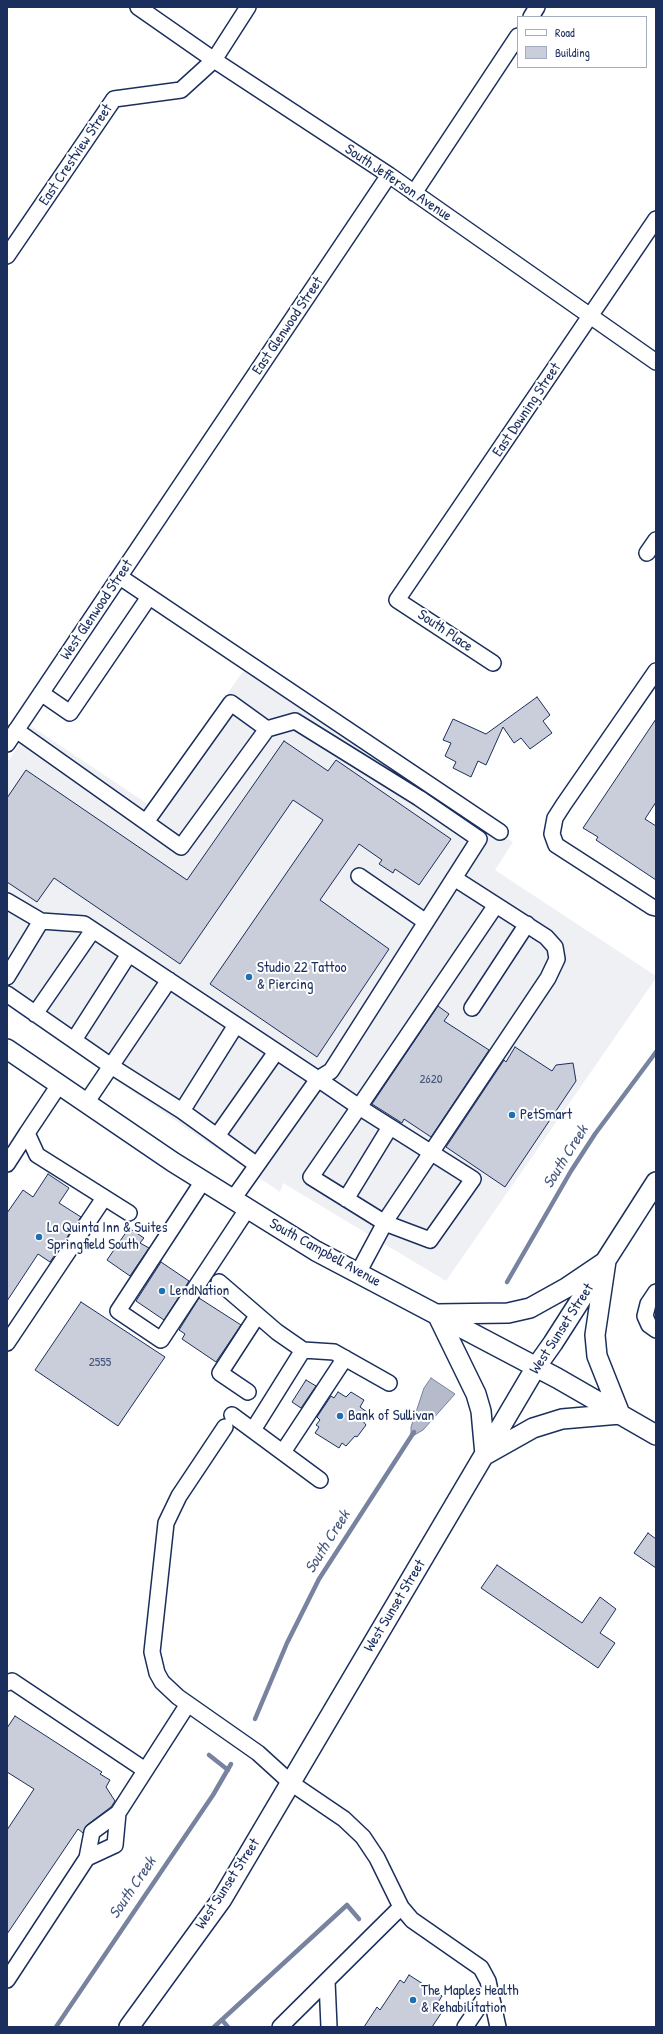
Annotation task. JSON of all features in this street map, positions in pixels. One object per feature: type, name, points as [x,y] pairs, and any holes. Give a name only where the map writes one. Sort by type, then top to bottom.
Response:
[{"type":"main road","name":"South Campbell Avenue","points":[[7,1049],[203,1181],[316,1251],[536,1367],[656,1435]]},
{"type":"main road","name":"West Sunset Street","points":[[129,2027],[222,1899],[536,1367],[553,1343],[656,1182]]},
{"type":"main road","points":[[606,1261],[595,1335],[597,1356],[620,1414],[562,1419],[540,1426],[484,1454],[481,1411],[476,1394],[437,1314],[508,1313],[530,1308],[566,1288],[606,1261]]},
{"type":"street","name":"South Jefferson Avenue","points":[[138,7],[214,60],[389,175],[656,362]]},
{"type":"street","name":"East Crestview Street","points":[[7,256],[114,99],[181,90],[214,60],[248,7]]},
{"type":"street","points":[[532,16],[537,7]]},
{"type":"street","points":[[414,193],[517,38]]},
{"type":"street","name":"East Glenwood Street","points":[[188,476],[389,175]]},
{"type":"street","name":"East Downing Street","points":[[397,600],[656,219]]},
{"type":"street","name":"West Glenwood Street","points":[[7,744],[188,476]]},
{"type":"street","points":[[647,553],[656,540]]},
{"type":"street","points":[[120,577],[500,832]]},
{"type":"street","points":[[41,694],[70,713],[149,597]]},
{"type":"street","name":"South Place","points":[[397,600],[493,663]]},
{"type":"street","points":[[656,671],[555,818],[552,834],[556,845],[652,907],[656,908]]},
{"type":"street","points":[[146,822],[231,703],[268,729]]},
{"type":"street","points":[[16,730],[181,847],[268,729],[295,721],[380,774],[479,839],[331,1071],[318,1079],[257,1165],[240,1204],[161,1340],[118,1311],[203,1181]]},
{"type":"street","points":[[380,774],[390,758]]},
{"type":"street","points":[[359,876],[426,922]]},
{"type":"street","points":[[358,1273],[385,1223],[548,978],[557,959],[555,947],[546,937],[454,878]]},
{"type":"street","points":[[7,901],[40,921],[84,924],[359,1107],[473,1179],[430,1240],[385,1223],[311,1177],[359,1107],[496,905]]},
{"type":"street","points":[[7,977],[40,921]]},
{"type":"street","points":[[472,1008],[527,924]]},
{"type":"street","points":[[35,1014],[93,930]]},
{"type":"street","points":[[74,1040],[129,954]]},
{"type":"street","points":[[86,1103],[169,980]]},
{"type":"street","points":[[7,994],[111,1066],[182,1111],[257,1165]]},
{"type":"street","points":[[182,1111],[236,1025]]},
{"type":"street","points":[[217,1136],[276,1052]]},
{"type":"street","points":[[7,1164],[59,1085]]},
{"type":"street","points":[[346,1199],[390,1127]]},
{"type":"street","points":[[27,1133],[37,1155],[129,1213]]},
{"type":"street","points":[[7,1343],[104,1198]]},
{"type":"street","points":[[219,1282],[257,1316],[303,1350],[334,1352],[389,1383]]},
{"type":"street","points":[[656,1292],[648,1304],[645,1316],[649,1325],[656,1330]]},
{"type":"street","points":[[248,1392],[220,1373],[257,1316]]},
{"type":"street","points":[[253,1430],[303,1350]]},
{"type":"street","points":[[283,1452],[345,1358]]},
{"type":"street","points":[[320,1480],[253,1430],[228,1421],[179,1496],[166,1523],[163,1535],[152,1652],[153,1664],[162,1682],[188,1704],[258,1753],[291,1783],[344,1819],[363,1837],[377,1858],[401,1907],[412,1920],[481,1968],[488,1981],[498,2027]]},
{"type":"street","points":[[7,1683],[12,1681],[145,1770]]},
{"type":"street","points":[[7,1980],[87,1858],[92,1832],[118,1813],[188,1704]]},
{"type":"street","points":[[87,1858],[115,1845],[118,1813]]},
{"type":"street","points":[[280,2027],[401,1907]]},
{"type":"street","points":[[327,1981],[329,2027]]},
{"type":"street","points":[[466,2027],[490,1990]]},
{"type":"shaded area","points":[[246,667],[513,842],[495,870],[656,976],[446,1281],[283,1183],[280,1192],[7,1006],[7,763],[31,726],[149,805]]},
{"type":"water","points":[[431,1378],[455,1394],[423,1430],[411,1437],[411,1427],[424,1388]]},
{"type":"building","points":[[537,697],[550,715],[543,721],[552,733],[530,749],[521,738],[514,743],[503,727],[486,765],[478,761],[471,777],[453,768],[456,762],[445,756],[451,743],[443,740],[453,719],[486,734]]},
{"type":"building","points":[[656,719],[656,802],[645,819],[656,826],[656,880],[596,840],[598,837],[583,828]]},
{"type":"building","points":[[284,741],[328,771],[336,760],[451,839],[419,885],[395,869],[393,873],[379,864],[382,860],[359,844],[320,900],[389,949],[317,1057],[210,984],[323,820],[293,800],[180,964],[54,878],[37,902],[7,882],[7,798],[26,770],[187,880]]},
{"type":"building","points":[[438,1006],[449,1014],[444,1021],[489,1050],[431,1137],[404,1119],[402,1123],[372,1104]]},
{"type":"building","name":"PetSmart","points":[[515,1047],[552,1071],[556,1065],[573,1063],[576,1081],[505,1187],[446,1147],[504,1060],[506,1062]]},
{"type":"building","name":"La Quinta Inn & Suites Springfield South","points":[[48,1174],[69,1188],[59,1203],[81,1217],[50,1262],[38,1254],[7,1301],[7,1213],[23,1190],[33,1197]]},
{"type":"building","points":[[129,1228],[144,1238],[140,1243],[149,1248],[130,1276],[107,1260]]},
{"type":"building","name":"LendNation","points":[[161,1262],[189,1281],[164,1320],[136,1301]]},
{"type":"building","points":[[199,1298],[241,1325],[216,1362],[182,1339],[185,1334],[179,1330]]},
{"type":"building","points":[[81,1302],[165,1357],[118,1426],[35,1370]]},
{"type":"building","points":[[306,1380],[316,1386],[301,1408],[292,1402]]},
{"type":"building","name":"Bank of Sullivan","points":[[338,1392],[346,1397],[351,1392],[364,1400],[360,1407],[367,1412],[362,1420],[366,1425],[357,1437],[355,1436],[346,1446],[342,1443],[339,1448],[315,1433],[319,1427],[316,1425],[320,1420],[317,1417],[331,1396],[334,1398]]},
{"type":"building","points":[[648,1533],[656,1539],[656,1568],[634,1553]]},
{"type":"building","points":[[497,1565],[582,1623],[600,1597],[616,1609],[600,1633],[615,1643],[598,1668],[481,1588]]},
{"type":"building","points":[[15,1716],[102,1772],[100,1774],[110,1780],[106,1787],[115,1801],[111,1807],[87,1825],[83,1833],[78,1829],[7,1934],[7,1830],[34,1789],[7,1772],[7,1728]]},
{"type":"building","name":"The Maples Health & Rehabilitation","points":[[409,1975],[442,1996],[437,2004],[444,2009],[432,2027],[364,2027],[377,2007],[380,2010],[400,1980],[404,1983]]},
{"type":"waterway","name":"South Creek","points":[[507,1282],[571,1171],[595,1134],[656,1052]]},
{"type":"waterway","name":"South Creek","points":[[255,1719],[287,1643],[319,1579],[414,1432]]},
{"type":"waterway","points":[[209,1755],[228,1770]]},
{"type":"waterway","name":"South Creek","points":[[56,2027],[213,1795],[231,1764]]},
{"type":"waterway","points":[[214,2027],[347,1905],[359,1919]]},
{"type":"waterway","points":[[222,2020],[228,2027]]},
{"type":"place","name":"Studio 22 Tattoo & Piercing","points":[[249,977]]},
{"type":"place","name":"PetSmart","points":[[512,1115]]},
{"type":"place","name":"La Quinta Inn & Suites Springfield South","points":[[39,1237]]},
{"type":"place","name":"LendNation","points":[[162,1291]]},
{"type":"place","name":"Bank of Sullivan","points":[[340,1416]]},
{"type":"place","name":"The Maples Health & Rehabilitation","points":[[413,2000]]}]
